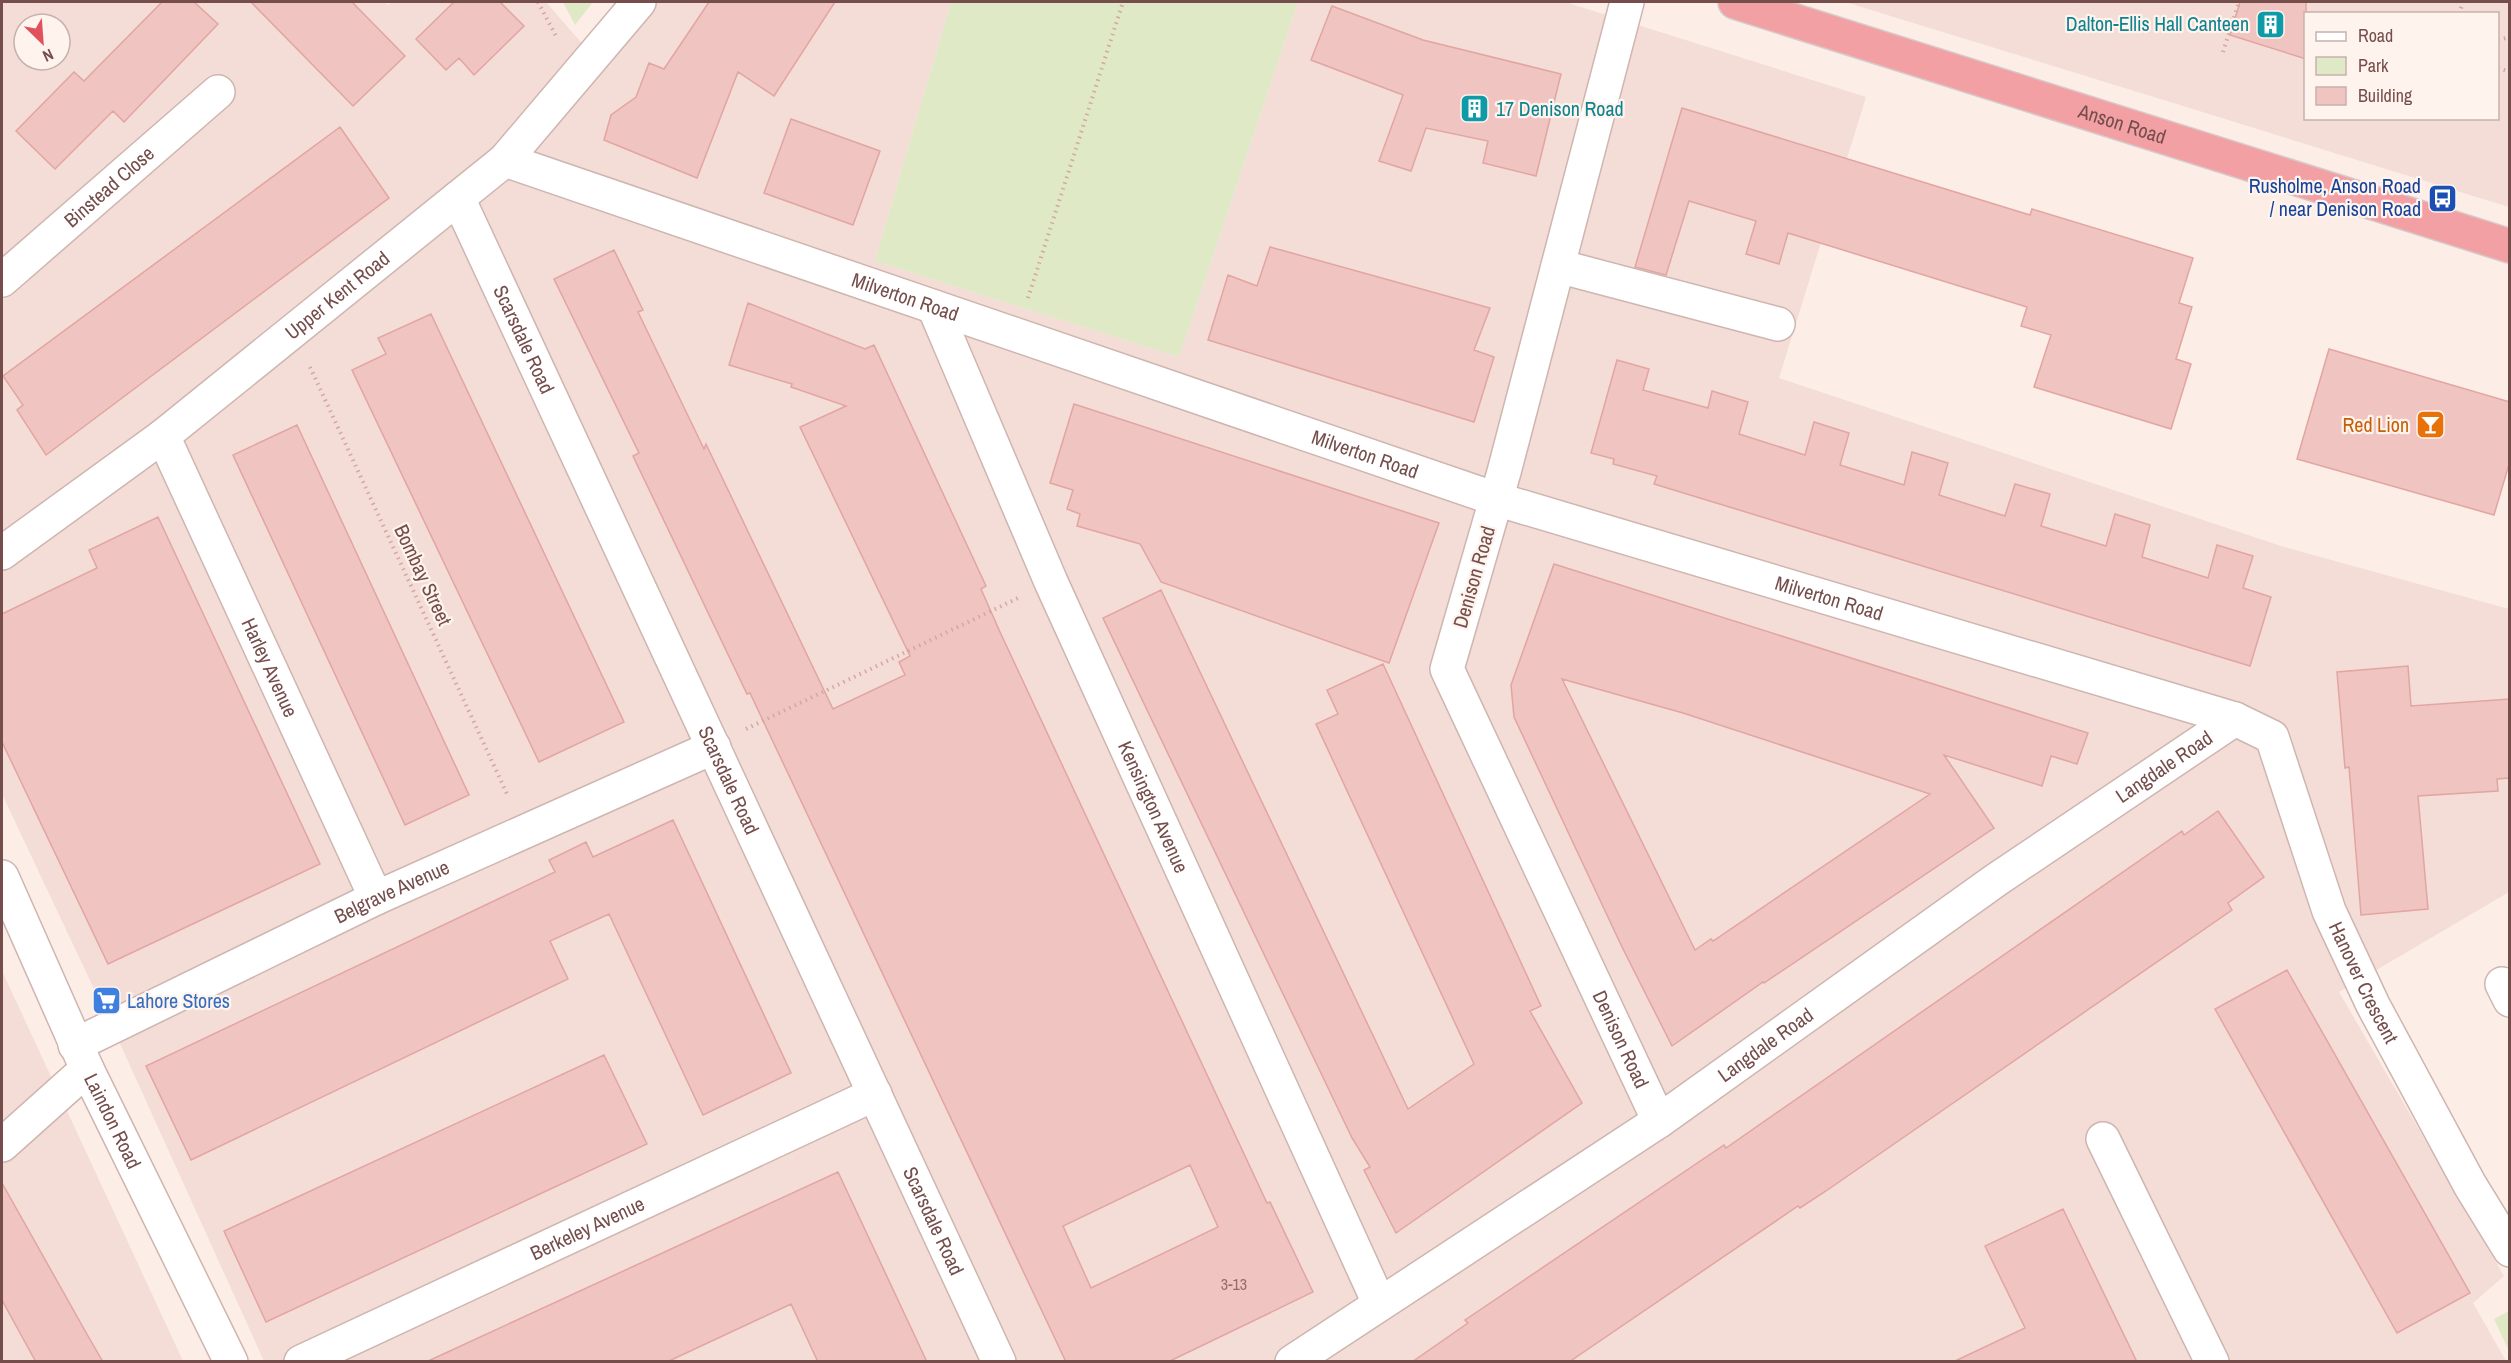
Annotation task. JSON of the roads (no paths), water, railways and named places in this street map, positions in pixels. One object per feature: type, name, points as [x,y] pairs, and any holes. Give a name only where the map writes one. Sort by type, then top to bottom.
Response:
[{"type":"highway","name":"Anson Road","points":[[1735,2],[2510,246]]},
{"type":"street","name":"Upper Kent Road","points":[[2,553],[163,436],[505,160],[639,2]]},
{"type":"street","name":"Denison Road","points":[[1627,2],[1496,499],[1447,669],[1659,1121]]},
{"type":"street","name":"Binstead Close","points":[[2,280],[218,92]]},
{"type":"street","name":"Milverton Road","points":[[505,160],[1496,499],[2235,719]]},
{"type":"street","name":"Scarsdale Road","points":[[458,198],[999,1362]]},
{"type":"street","points":[[1558,266],[1778,324]]},
{"type":"street","name":"Kensington Avenue","points":[[934,307],[1051,582],[1379,1303]]},
{"type":"street","name":"Harley Avenue","points":[[163,436],[376,898]]},
{"type":"street","name":"Langdale Road","points":[[1292,1362],[1659,1121],[1996,880],[2235,719]]},
{"type":"street","name":"Hanover Crescent","points":[[2235,719],[2272,737],[2329,911],[2373,1005],[2425,1104],[2507,1241]]},
{"type":"street","name":"Belgrave Avenue","points":[[2,1145],[81,1057],[376,898],[714,746]]},
{"type":"street","name":"Laindon Road","points":[[2,877],[81,1057],[231,1362]]},
{"type":"street","name":"Berkeley Avenue","points":[[301,1362],[875,1094]]},
{"type":"street","points":[[2103,1139],[2212,1362]]},
{"type":"place","name":"Dalton-Ellis Hall Canteen","points":[[2270,24]]},
{"type":"place","name":"17 Denison Road","points":[[1475,109]]},
{"type":"place","name":"Rusholme, Anson Road / near Denison Road","points":[[2442,198]]},
{"type":"place","name":"Red Lion","points":[[2430,425]]},
{"type":"place","name":"Lahore Stores","points":[[106,1001]]}]
